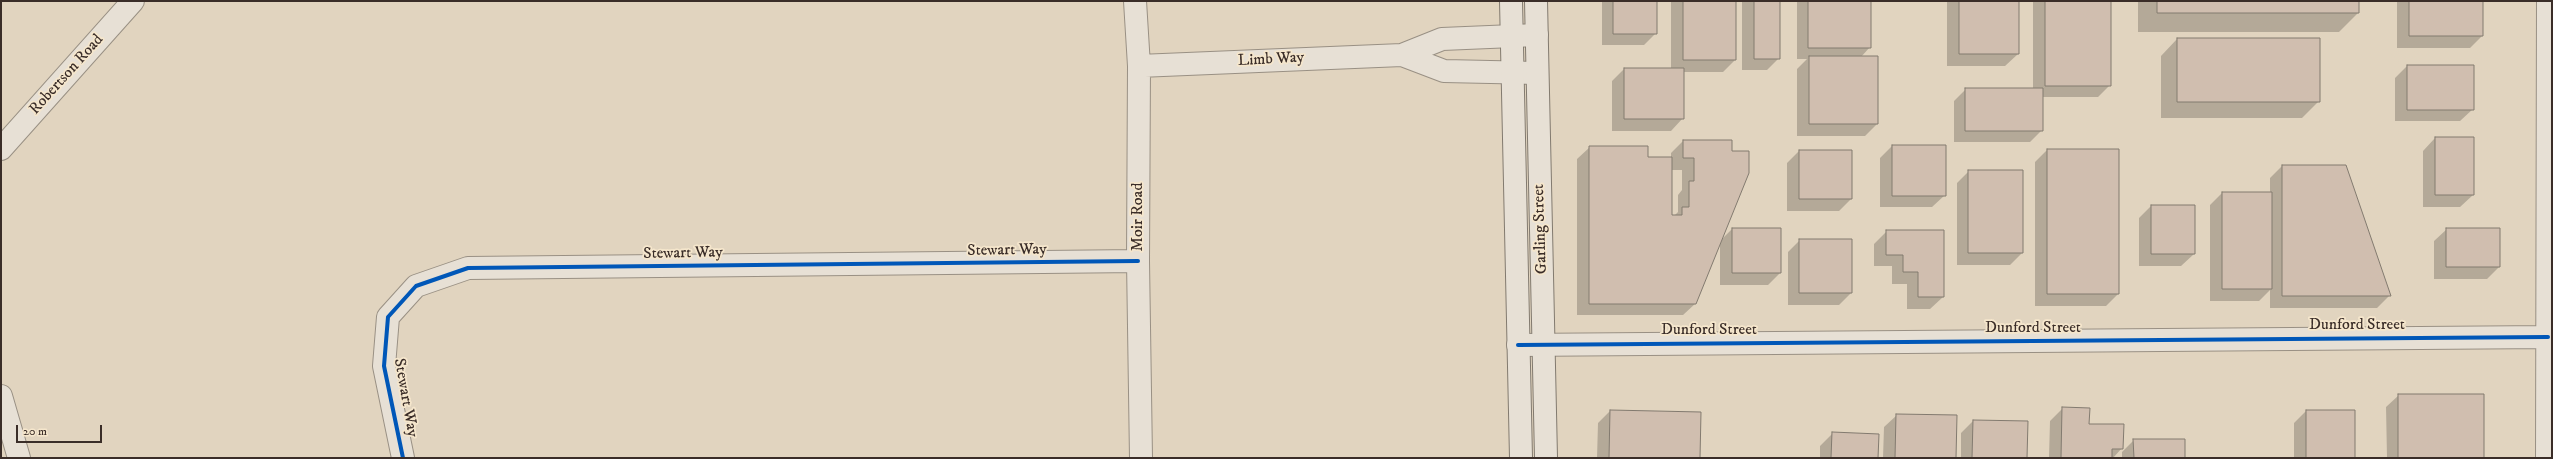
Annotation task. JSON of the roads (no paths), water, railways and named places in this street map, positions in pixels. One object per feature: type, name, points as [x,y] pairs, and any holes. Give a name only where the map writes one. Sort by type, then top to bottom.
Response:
[{"type":"street","name":"Robertson Road","points":[[1,149],[133,1]]},
{"type":"street","name":"Moir Road","points":[[1135,1],[1139,66],[1138,262],[1142,458]]},
{"type":"street","name":"Garling Street","points":[[1511,1],[1511,72],[1521,458]]},
{"type":"street","name":"Garling Street","points":[[1536,1],[1546,458]]},
{"type":"street","points":[[2547,458],[2548,1]]},
{"type":"street","name":"Limb Way","points":[[1139,66],[1402,55],[1442,39],[1536,35]]},
{"type":"street","name":"Limb Way","points":[[1402,55],[1444,71],[1537,73]]},
{"type":"street","name":"Stewart Way","points":[[403,458],[384,366],[388,317],[416,286],[468,268],[1138,262]]},
{"type":"street","name":"Dunford Street","points":[[1518,345],[2548,337]]},
{"type":"street","points":[[2,406],[19,458]]}]
